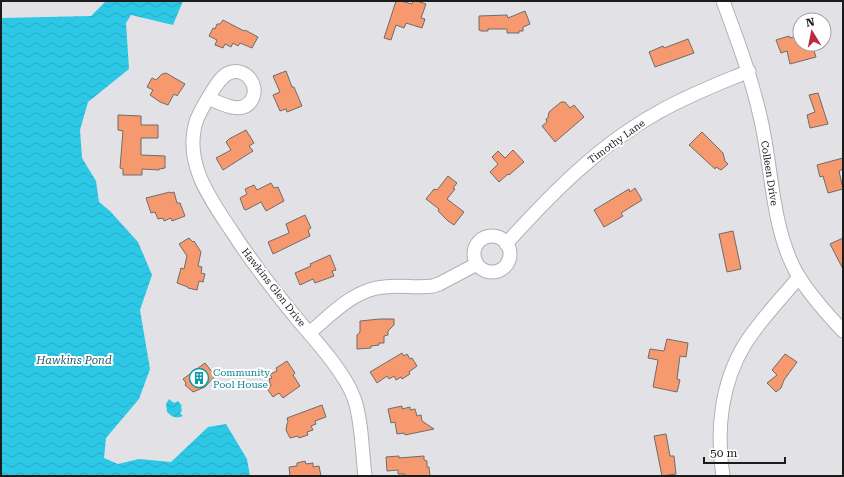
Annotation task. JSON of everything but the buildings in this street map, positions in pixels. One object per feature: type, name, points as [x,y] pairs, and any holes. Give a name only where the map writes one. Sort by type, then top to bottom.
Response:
[{"type":"street","name":"Colleen Drive","points":[[723,1],[749,72],[760,116],[778,218],[784,243],[799,277],[829,316],[843,331]]},
{"type":"street","name":"Timothy Lane","points":[[506,244],[573,175],[630,129],[673,104],[749,72]]},
{"type":"street","name":"Hawkins Glen Drive","points":[[208,98],[200,113],[194,131],[194,152],[200,180],[208,196],[265,280],[343,377],[354,398],[358,416],[365,476]]},
{"type":"street","points":[[488,236],[494,236],[500,238],[506,244],[509,249],[509,257],[501,269],[490,272],[477,264],[474,256],[474,250],[480,240],[488,236]]},
{"type":"street","points":[[309,333],[343,305],[367,291],[383,287],[433,286],[477,264]]},
{"type":"street","points":[[723,476],[720,443],[721,422],[724,401],[736,362],[745,344],[756,328],[799,277]]},
{"type":"water","name":"Hawkins Pond","points":[[106,1],[183,1],[173,25],[131,15],[126,23],[129,69],[88,102],[80,130],[82,158],[96,181],[99,202],[110,211],[138,242],[152,275],[140,310],[150,369],[139,399],[106,438],[104,458],[118,464],[139,459],[171,462],[208,427],[226,424],[247,459],[250,476],[1,476],[1,18],[91,16]]},
{"type":"water","points":[[169,399],[174,403],[178,401],[182,406],[182,411],[180,413],[183,416],[174,417],[167,412],[166,404]]},
{"type":"place","name":"Community Pool House","points":[[199,378]]}]
